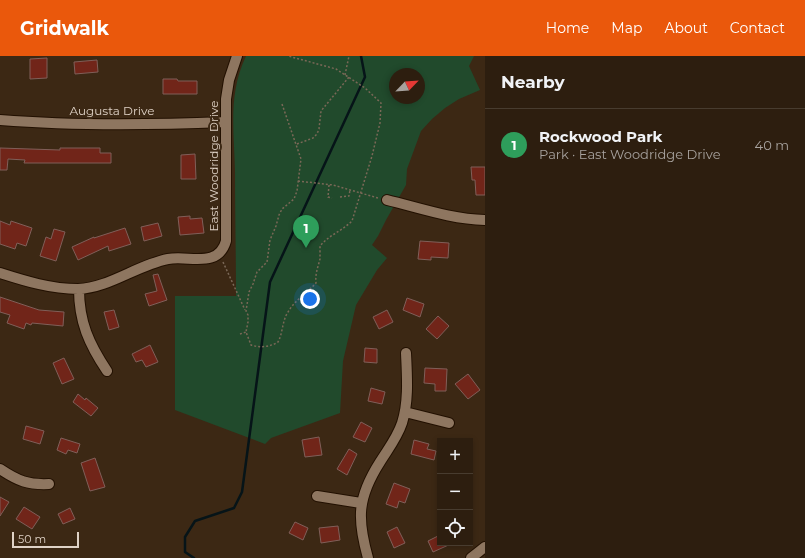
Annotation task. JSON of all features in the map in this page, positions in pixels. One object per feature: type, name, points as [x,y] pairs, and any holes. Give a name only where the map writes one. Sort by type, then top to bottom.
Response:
[{"type":"street","name":"East Woodridge Drive","points":[[221,252],[226,241],[226,99],[229,80],[237,56]]},
{"type":"street","name":"Augusta Drive","points":[[0,120],[39,123],[108,124],[225,122]]},
{"type":"street","points":[[387,200],[445,215],[485,220]]},
{"type":"street","points":[[0,273],[47,286],[80,289],[96,286],[110,281],[154,262],[169,259],[209,258],[218,256],[221,252]]},
{"type":"street","points":[[80,289],[80,310],[85,332],[94,352],[107,371]]},
{"type":"street","points":[[368,558],[361,532],[361,503],[370,481],[394,442],[402,423],[405,412],[406,353]]},
{"type":"street","points":[[405,412],[449,422]]},
{"type":"street","points":[[0,469],[26,483],[35,485],[49,484]]},
{"type":"street","points":[[317,496],[361,503]]},
{"type":"street","points":[[471,558],[485,547]]},
{"type":"path","points":[[221,252],[224,265],[248,315],[246,332],[251,345],[255,347],[268,347],[278,342],[287,314],[299,298],[307,293],[316,283],[315,278],[317,265],[320,260],[320,246],[329,237],[347,226],[352,221],[372,156],[380,123],[381,103],[365,88],[336,69],[288,56]]},
{"type":"path","points":[[345,75],[349,56]]},
{"type":"path","points":[[296,144],[313,138],[317,134],[321,111],[349,77]]},
{"type":"path","points":[[246,311],[249,292],[257,272],[267,262],[270,240],[282,209],[296,196],[301,160],[282,104]]},
{"type":"path","points":[[298,181],[329,185],[387,200]]},
{"type":"path","points":[[329,185],[328,197],[332,198]]},
{"type":"path","points":[[340,197],[349,196],[350,190]]},
{"type":"path","points":[[240,334],[246,332]]},
{"type":"green space","points":[[246,56],[474,56],[469,66],[480,90],[459,99],[445,108],[421,131],[407,169],[406,185],[372,245],[387,258],[377,270],[356,305],[343,361],[340,413],[271,438],[265,444],[175,410],[175,296],[236,296],[233,112],[240,70]]},
{"type":"building","points":[[47,58],[47,78],[30,79],[30,59]]},
{"type":"building","points":[[97,60],[98,72],[75,74],[74,62]]},
{"type":"building","points":[[163,79],[197,81],[197,94],[163,94]]},
{"type":"building","points":[[0,148],[60,150],[60,148],[100,148],[100,153],[111,153],[111,163],[24,163],[25,160],[8,159],[7,170],[0,170]]},
{"type":"building","points":[[195,154],[196,179],[181,179],[181,155]]},
{"type":"building","points":[[471,167],[485,167],[485,195],[476,195],[475,180],[472,180]]},
{"type":"building","points":[[190,216],[190,219],[202,218],[204,233],[180,235],[178,217]]},
{"type":"building","points":[[0,221],[10,225],[11,221],[32,228],[26,246],[17,243],[15,249],[0,244]]},
{"type":"building","points":[[158,223],[162,236],[144,241],[141,227]]},
{"type":"building","points":[[125,228],[131,244],[109,251],[108,246],[78,260],[72,247],[94,237]]},
{"type":"building","points":[[54,229],[65,232],[56,261],[40,256],[46,237],[51,239]]},
{"type":"building","points":[[420,241],[449,243],[448,258],[431,257],[431,260],[418,259]]},
{"type":"building","points":[[158,274],[167,300],[149,306],[145,294],[157,291],[153,275]]},
{"type":"building","points":[[0,297],[39,310],[64,312],[63,326],[32,323],[31,325],[26,323],[24,329],[7,323],[10,315],[0,312]]},
{"type":"building","points":[[407,298],[424,304],[420,317],[403,310]]},
{"type":"building","points":[[114,310],[119,327],[109,330],[104,312]]},
{"type":"building","points":[[387,310],[393,322],[379,329],[373,317]]},
{"type":"building","points":[[438,316],[449,326],[437,339],[426,329]]},
{"type":"building","points":[[150,345],[158,362],[146,367],[142,360],[136,362],[132,354]]},
{"type":"building","points":[[365,348],[377,349],[377,363],[364,362]]},
{"type":"building","points":[[64,358],[74,379],[62,384],[53,363]]},
{"type":"building","points":[[425,368],[447,369],[446,391],[435,391],[435,384],[424,383]]},
{"type":"building","points":[[468,374],[480,390],[468,399],[455,384]]},
{"type":"building","points":[[371,388],[385,392],[382,404],[368,401]]},
{"type":"building","points":[[78,394],[85,400],[86,398],[98,408],[91,416],[73,402]]},
{"type":"building","points":[[361,422],[372,428],[365,442],[353,437]]},
{"type":"building","points":[[26,426],[44,431],[40,444],[23,439]]},
{"type":"building","points":[[319,437],[322,455],[305,457],[302,440]]},
{"type":"building","points":[[61,438],[80,444],[77,453],[68,450],[66,454],[57,450]]},
{"type":"building","points":[[414,440],[429,444],[427,449],[436,451],[434,460],[411,454]]},
{"type":"building","points":[[349,449],[357,454],[347,475],[337,469]]},
{"type":"building","points":[[95,458],[105,487],[90,491],[81,463]]},
{"type":"building","points":[[394,483],[410,489],[405,503],[399,501],[397,508],[386,504]]},
{"type":"building","points":[[0,497],[9,502],[0,516]]},
{"type":"building","points":[[24,507],[40,517],[32,529],[16,519]]},
{"type":"building","points":[[70,508],[75,519],[63,524],[58,514]]},
{"type":"building","points":[[295,522],[308,528],[303,540],[289,533]]},
{"type":"building","points":[[338,526],[340,540],[321,543],[319,528]]},
{"type":"building","points":[[397,527],[405,543],[394,548],[387,532]]},
{"type":"building","points":[[437,536],[437,546],[446,546],[433,552],[428,541]]},
{"type":"waterway","points":[[194,558],[185,552],[185,537],[195,521],[234,508],[242,492],[270,282],[365,77],[361,56]]},
{"type":"place","name":"Rockwood Park","points":[[306,248]]}]
